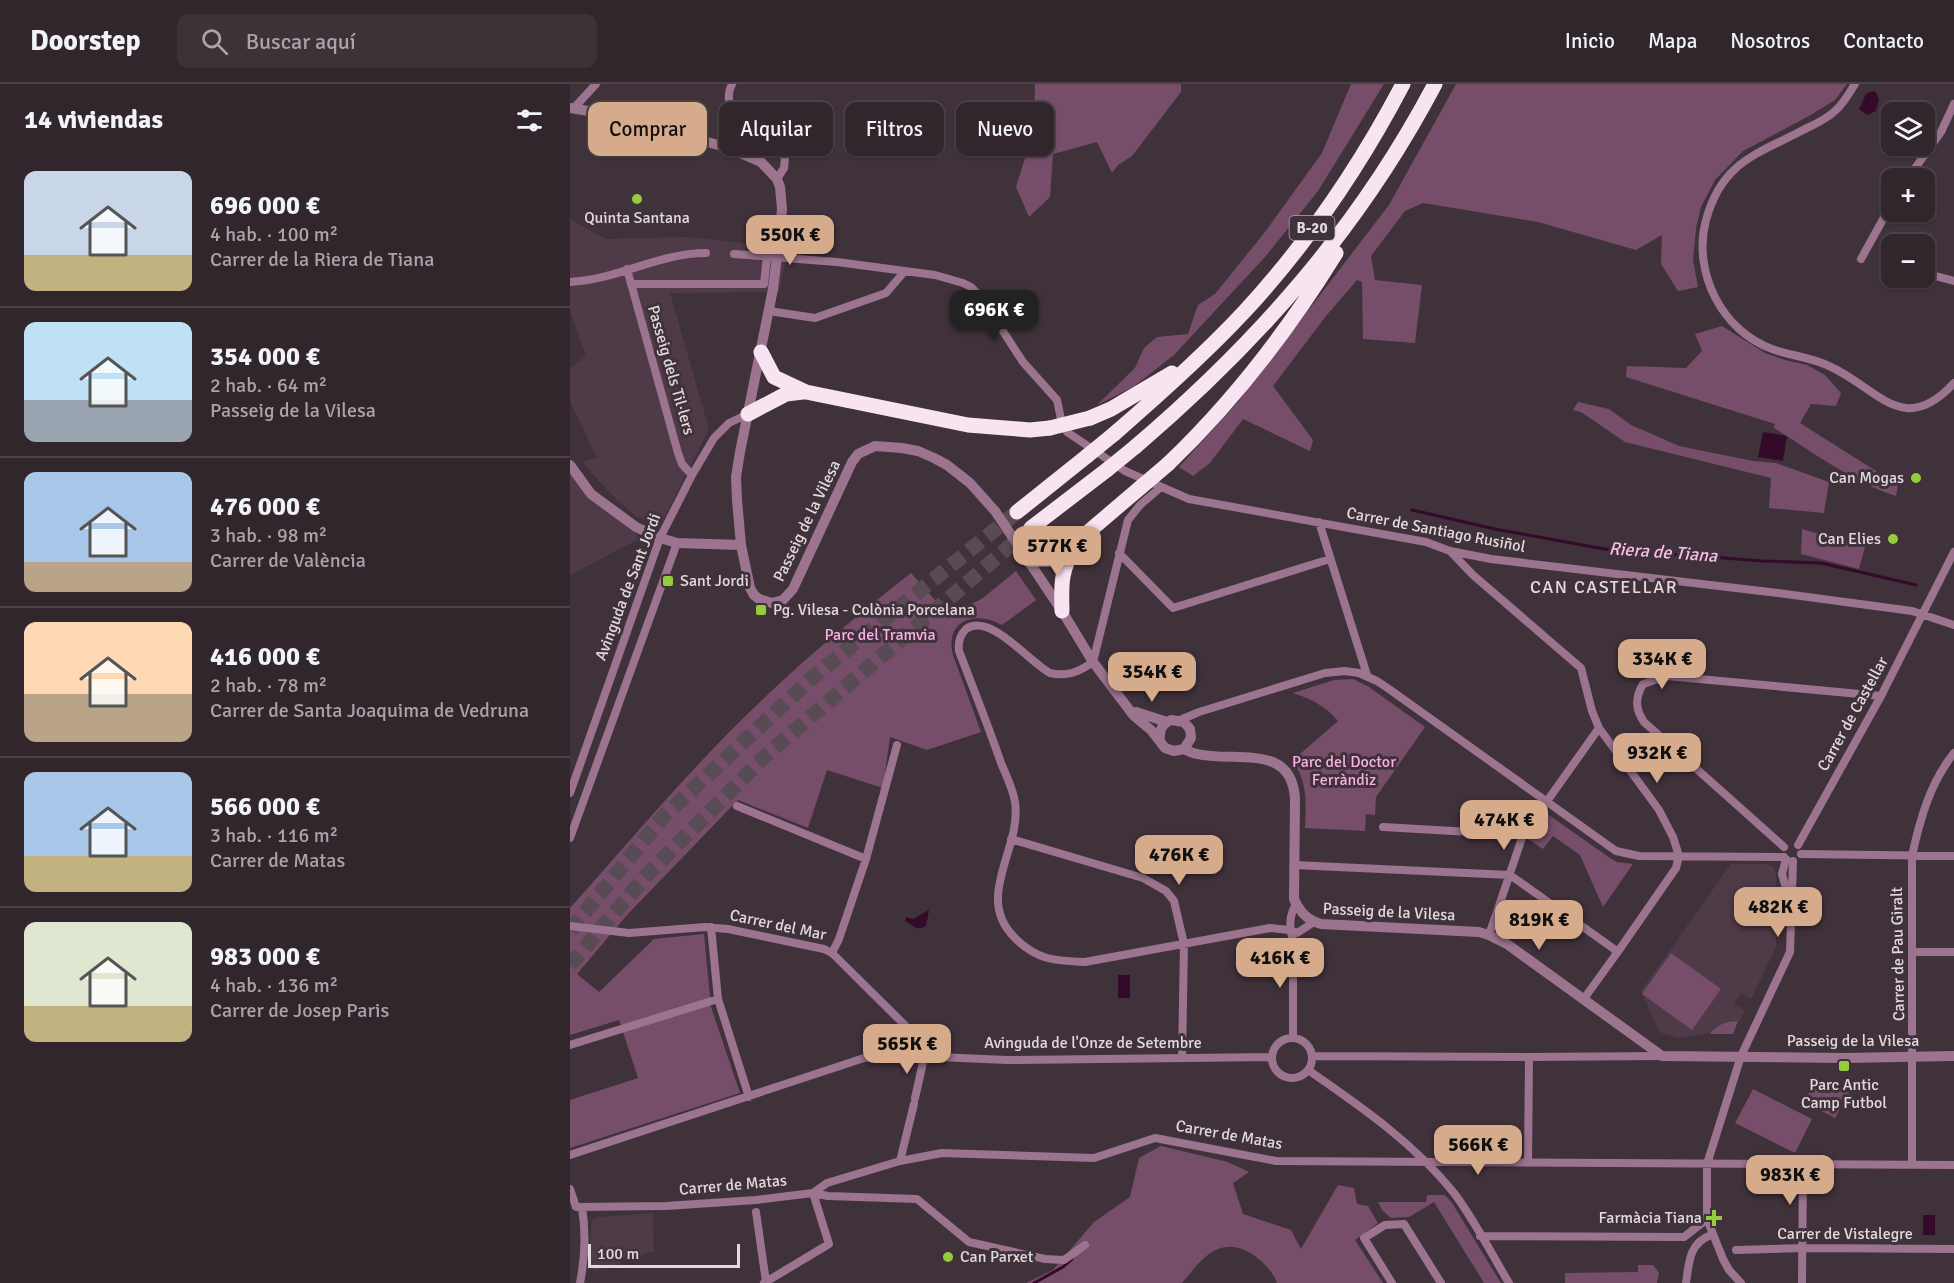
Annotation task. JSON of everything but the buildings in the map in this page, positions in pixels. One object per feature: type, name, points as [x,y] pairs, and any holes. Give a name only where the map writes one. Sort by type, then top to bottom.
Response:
[{"type":"highway","name":"B-20","points":[[1017,512],[1114,434],[1200,356],[1244,311],[1298,247],[1356,166],[1403,84]]},
{"type":"highway","name":"B-20","points":[[1031,528],[1135,447],[1211,380],[1269,320],[1315,266],[1364,201],[1403,141],[1435,84]]},
{"type":"highway","name":"B-20","points":[[1028,559],[1049,559],[1067,550],[1168,464],[1209,422],[1269,350],[1335,254],[1364,201]]},
{"type":"highway","points":[[761,351],[774,377],[806,392],[968,424],[1030,430],[1050,428],[1090,418],[1111,409],[1200,356]]},
{"type":"highway","points":[[748,414],[786,394],[806,392]]},
{"type":"highway","name":"B-20","points":[[1062,610],[1061,579],[1064,568],[1080,540]]},
{"type":"street","points":[[572,108],[596,84]]},
{"type":"street","points":[[732,84],[727,97],[732,111],[770,142],[785,158],[784,168],[777,178]]},
{"type":"street","points":[[1855,84],[1836,110],[1818,122],[1748,157],[1724,180],[1713,199],[1706,220],[1702,254],[1707,276],[1720,307],[1734,324],[1751,338],[1772,349],[1835,368],[1889,404],[1915,408],[1931,404],[1943,396],[1954,383]]},
{"type":"street","points":[[1915,168],[1941,132],[1954,104]]},
{"type":"street","points":[[570,465],[591,494],[636,527],[677,543],[741,545],[736,477],[773,290],[782,209],[777,178],[761,162],[733,149],[572,108]]},
{"type":"street","points":[[1861,259],[1881,222]]},
{"type":"street","points":[[570,282],[592,281],[680,254],[706,253]]},
{"type":"street","points":[[734,254],[837,262],[904,272]]},
{"type":"street","points":[[631,284],[764,284],[767,257]]},
{"type":"street","name":"Passeig dels Til·lers","points":[[627,269],[678,453],[682,464],[692,475]]},
{"type":"street","points":[[769,311],[815,318],[886,293],[904,272]]},
{"type":"street","name":"Carrer de Santiago Rusiñol","points":[[904,272],[935,275],[971,287],[981,296],[1023,362],[1057,400],[1062,424],[1067,432],[1125,471],[1189,499],[1426,542],[1450,551],[1491,559],[1912,611],[1954,625]]},
{"type":"street","points":[[1935,276],[1954,281]]},
{"type":"street","name":"Avinguda de Sant Jordi","points":[[570,793],[660,538],[692,475],[719,432],[729,423],[748,414]]},
{"type":"street","name":"Passeig de la Vilesa","points":[[741,545],[750,588],[754,595],[766,602],[777,602],[788,595],[799,580],[852,462],[858,454],[875,446],[918,451],[947,465],[982,496],[1028,559],[1093,662],[1130,710],[1160,740]]},
{"type":"street","points":[[1161,487],[1140,505],[1128,520],[1093,662],[1078,671],[1059,675],[1050,673],[988,627],[974,626],[960,637],[958,646],[1015,800],[1015,822],[997,890],[998,909],[1006,929],[1025,948],[1044,958],[1085,962],[1270,928],[1293,934]]},
{"type":"street","points":[[1318,522],[1367,675]]},
{"type":"street","points":[[570,838],[677,543]]},
{"type":"street","points":[[1450,551],[1473,575],[1581,668],[1592,711],[1599,728],[1659,810],[1680,856],[1676,868],[1583,1000]]},
{"type":"street","name":"Carrer de Castellar","points":[[1798,845],[1881,696],[1954,552]]},
{"type":"street","points":[[1119,553],[1173,608],[1330,559]]},
{"type":"street","points":[[1130,710],[1167,722],[1314,675],[1345,671],[1367,675],[1608,846],[1624,854],[1788,859],[1798,859],[1801,854]]},
{"type":"street","points":[[1741,1283],[1729,1270],[1707,1219],[1707,1164],[1741,1056],[1788,958],[1791,946],[1792,909],[1788,859],[1784,847],[1644,722],[1637,712],[1637,695],[1643,684],[1667,676],[1881,696]]},
{"type":"street","points":[[1184,749],[1199,712]]},
{"type":"street","points":[[1179,720],[1209,755]]},
{"type":"street","points":[[1167,722],[1160,729],[1160,740],[1169,750],[1184,749],[1197,754],[1268,760],[1283,767],[1290,775],[1295,799],[1294,899],[1296,904],[1292,910],[1293,1037]]},
{"type":"street","points":[[1489,934],[1523,835],[1599,728]]},
{"type":"street","points":[[832,953],[839,939],[866,859],[897,745]]},
{"type":"street","name":"Carrer de Pau Giralt","points":[[1912,1165],[1914,1056],[1912,856],[1920,821],[1933,786],[1954,753]]},
{"type":"street","points":[[737,806],[866,859]]},
{"type":"street","points":[[1383,827],[1523,835]]},
{"type":"street","points":[[1011,839],[1143,878],[1166,891],[1174,901],[1184,944],[1182,1058]]},
{"type":"street","points":[[1784,847],[1791,843],[1798,845],[1801,854]]},
{"type":"street","points":[[1801,854],[1954,856]]},
{"type":"street","points":[[1294,865],[1510,875],[1617,953]]},
{"type":"street","name":"Passeig de la Vilesa","points":[[1296,904],[1310,919],[1321,924],[1489,934],[1507,944],[1662,1056],[1845,1058],[1954,1056]]},
{"type":"street","points":[[1293,934],[1310,919]]},
{"type":"street","name":"Carrer del Mar","points":[[570,926],[629,933],[711,927],[824,948],[832,953],[937,1057]]},
{"type":"street","points":[[711,927],[718,999],[749,1097]]},
{"type":"street","points":[[1913,952],[1954,952]]},
{"type":"street","points":[[570,1045],[718,999]]},
{"type":"street","points":[[1293,1037],[1306,1043],[1312,1056],[1308,1070],[1294,1078],[1285,1077],[1273,1065],[1272,1057],[1275,1047],[1282,1040],[1293,1037]]},
{"type":"street","points":[[1312,1056],[1662,1056]]},
{"type":"street","name":"Avinguda de l'Onze de Setembre","points":[[570,1155],[864,1059],[1272,1057]]},
{"type":"street","points":[[1528,1163],[1529,1057]]},
{"type":"street","points":[[900,1161],[924,1058]]},
{"type":"street","points":[[1308,1070],[1408,1144],[1428,1163],[1455,1195],[1509,1283]]},
{"type":"street","name":"Carrer de Matas","points":[[582,1207],[666,1206],[756,1200],[813,1193],[827,1183],[900,1161],[942,1153],[1094,1158],[1155,1138],[1276,1161],[1954,1165]]},
{"type":"street","points":[[1802,1283],[1803,1164]]},
{"type":"street","points":[[570,1189],[576,1207],[582,1207],[585,1224],[584,1266],[580,1283]]},
{"type":"street","points":[[756,1212],[765,1282],[829,1244],[813,1193],[828,1196],[917,1199],[969,1242],[1045,1259],[1064,1260],[1085,1245]]},
{"type":"street","points":[[1689,1233],[1707,1219]]},
{"type":"street","points":[[1392,1283],[1364,1238],[1385,1225],[1404,1224],[1441,1283]]},
{"type":"street","points":[[1480,1236],[1689,1233],[1704,1230],[1712,1235]]},
{"type":"street","points":[[1689,1233],[1696,1244]]},
{"type":"street","points":[[1686,1283],[1691,1253],[1689,1233]]},
{"type":"street","points":[[1691,1253],[1696,1244],[1712,1235]]},
{"type":"street","name":"Carrer de Vistalegre","points":[[1736,1250],[1954,1249]]},
{"type":"shaded area","points":[[1876,92],[1879,100],[1876,111],[1867,115],[1859,109],[1866,94]]},
{"type":"shaded area","points":[[570,219],[606,239],[686,237],[788,248],[779,292],[670,293],[709,429],[661,524],[637,517],[617,500],[582,462],[597,458],[570,401],[570,368],[586,356],[570,311]]},
{"type":"shaded area","points":[[1763,432],[1787,436],[1783,461],[1758,457]]},
{"type":"shaded area","points":[[570,465],[591,494],[636,527],[637,540],[570,575]]},
{"type":"shaded area","points":[[1731,864],[1767,864],[1774,868],[1776,873],[1776,947],[1751,999],[1741,993],[1734,1003],[1745,1011],[1740,1021],[1717,1027],[1710,1033],[1678,1038],[1659,1032],[1641,991]]},
{"type":"shaded area","points":[[929,910],[926,926],[923,928],[915,927],[905,921],[906,917],[913,919]]},
{"type":"shaded area","points":[[1118,975],[1130,975],[1130,998],[1118,998]]},
{"type":"shaded area","points":[[653,1213],[654,1251],[626,1260],[625,1257],[620,1259],[621,1264],[593,1271],[593,1267],[590,1267],[593,1220],[598,1217]]},
{"type":"shaded area","points":[[1923,1215],[1935,1215],[1935,1235],[1923,1235]]},
{"type":"green space","points":[[1035,84],[1181,84],[1181,92],[1132,156],[1118,165],[1112,173],[1097,142],[1054,154],[1054,102],[1035,102]]},
{"type":"green space","points":[[1351,84],[1384,84],[1318,191],[1265,257],[1174,355],[1133,387],[1097,405],[1135,368],[1144,348],[1157,337],[1188,334],[1198,305],[1215,294],[1265,232],[1322,153]]},
{"type":"green space","points":[[1456,84],[1847,84],[1835,100],[1743,151],[1715,180],[1701,207],[1696,228],[1693,260],[1698,287],[1678,291],[1661,264],[1662,235],[1636,250],[1538,222],[1423,203],[1405,211],[1371,256],[1375,280],[1422,285],[1415,343],[1363,339],[1362,282],[1357,280],[1326,316],[1273,386],[1313,440],[1310,451],[1243,419],[1210,463],[1193,476],[1179,467],[1238,402],[1389,205]]},
{"type":"green space","points":[[1026,156],[1053,156],[1050,197],[1029,217],[1016,187]]},
{"type":"green space","points":[[1722,326],[1765,353],[1807,365],[1825,375],[1841,393],[1836,406],[1811,404],[1800,423],[1898,485],[1896,496],[1864,483],[1833,466],[1774,428],[1775,424],[1626,377],[1627,366],[1686,368],[1702,351],[1695,334]]},
{"type":"green space","points":[[1578,402],[1609,409],[1631,425],[1679,446],[1753,461],[1776,463],[1829,482],[1824,513],[1769,508],[1771,478],[1625,442],[1581,412],[1573,410]]},
{"type":"green space","points":[[1802,529],[1865,547],[1859,569],[1801,554]]},
{"type":"green space","name":"Parc del Tramvia","points":[[1016,571],[1036,600],[1002,625],[982,618],[973,619],[964,621],[953,633],[951,643],[953,655],[981,732],[927,750],[890,737],[883,788],[827,770],[808,828],[738,800],[627,915],[577,974],[599,992],[654,939],[704,934],[711,1007],[740,1093],[570,1148],[570,1100],[638,1078],[619,1020],[570,1035],[570,908],[688,776],[737,725],[816,651],[911,573],[949,616],[983,598]]},
{"type":"green space","name":"Parc del Doctor Ferràndiz","points":[[1353,679],[1369,687],[1425,727],[1376,797],[1375,815],[1366,814],[1365,831],[1305,828],[1306,801],[1303,784],[1292,761],[1338,721],[1318,704],[1293,693],[1334,680]]},
{"type":"green space","points":[[1546,813],[1610,858],[1617,862],[1633,864],[1603,907],[1580,855],[1553,836],[1543,849],[1528,839]]},
{"type":"green space","points":[[1671,953],[1721,989],[1692,1030],[1642,994]]},
{"type":"green space","points":[[1738,1021],[1733,1034],[1710,1034],[1722,1024]]},
{"type":"green space","points":[[1814,1087],[1830,1087],[1849,1093],[1835,1118],[1802,1101]]},
{"type":"green space","points":[[1753,1089],[1812,1119],[1795,1153],[1735,1123]]},
{"type":"green space","points":[[1161,1146],[1228,1162],[1249,1172],[1233,1183],[1243,1214],[1291,1230],[1301,1249],[1338,1185],[1354,1188],[1357,1204],[1368,1206],[1378,1223],[1355,1240],[1383,1283],[1277,1283],[1270,1270],[1256,1257],[1230,1247],[1221,1248],[1204,1258],[1182,1283],[1026,1283],[1053,1270],[1094,1222],[1130,1197],[1139,1158]]},
{"type":"green space","points":[[1427,1195],[1445,1195],[1452,1203],[1501,1283],[1484,1283],[1434,1202],[1409,1217],[1391,1218],[1382,1210],[1378,1202],[1426,1202]]},
{"type":"green space","points":[[1638,1265],[1653,1265],[1659,1273],[1657,1283],[1565,1283],[1565,1273],[1638,1272]]},
{"type":"waterway","name":"Riera de Tiana","points":[[1412,510],[1495,529],[1604,549],[1821,563],[1916,585]]},
{"type":"waterway","points":[[1034,1283],[1063,1267],[1072,1259]]},
{"type":"tunnel","points":[[570,930],[663,817],[813,677],[1017,512]]},
{"type":"tunnel","points":[[570,965],[646,876],[765,756],[1031,528]]},
{"type":"place","name":"Quinta Santana","points":[[637,199]]},
{"type":"place","name":"Can Mogas","points":[[1916,478]]},
{"type":"place","name":"Can Elies","points":[[1893,539]]},
{"type":"place","name":"Sant Jordi","points":[[668,581]]},
{"type":"place","name":"Pg. Vilesa - Colònia Porcelana","points":[[761,610]]},
{"type":"place","name":"Parc Antic Camp Futbol","points":[[1844,1066]]},
{"type":"place","name":"Farmàcia Tiana","points":[[1714,1218]]},
{"type":"place","name":"Can Parxet","points":[[948,1257]]},
{"type":"district","name":"CAN CASTELLAR","points":[[1604,587]]}]
